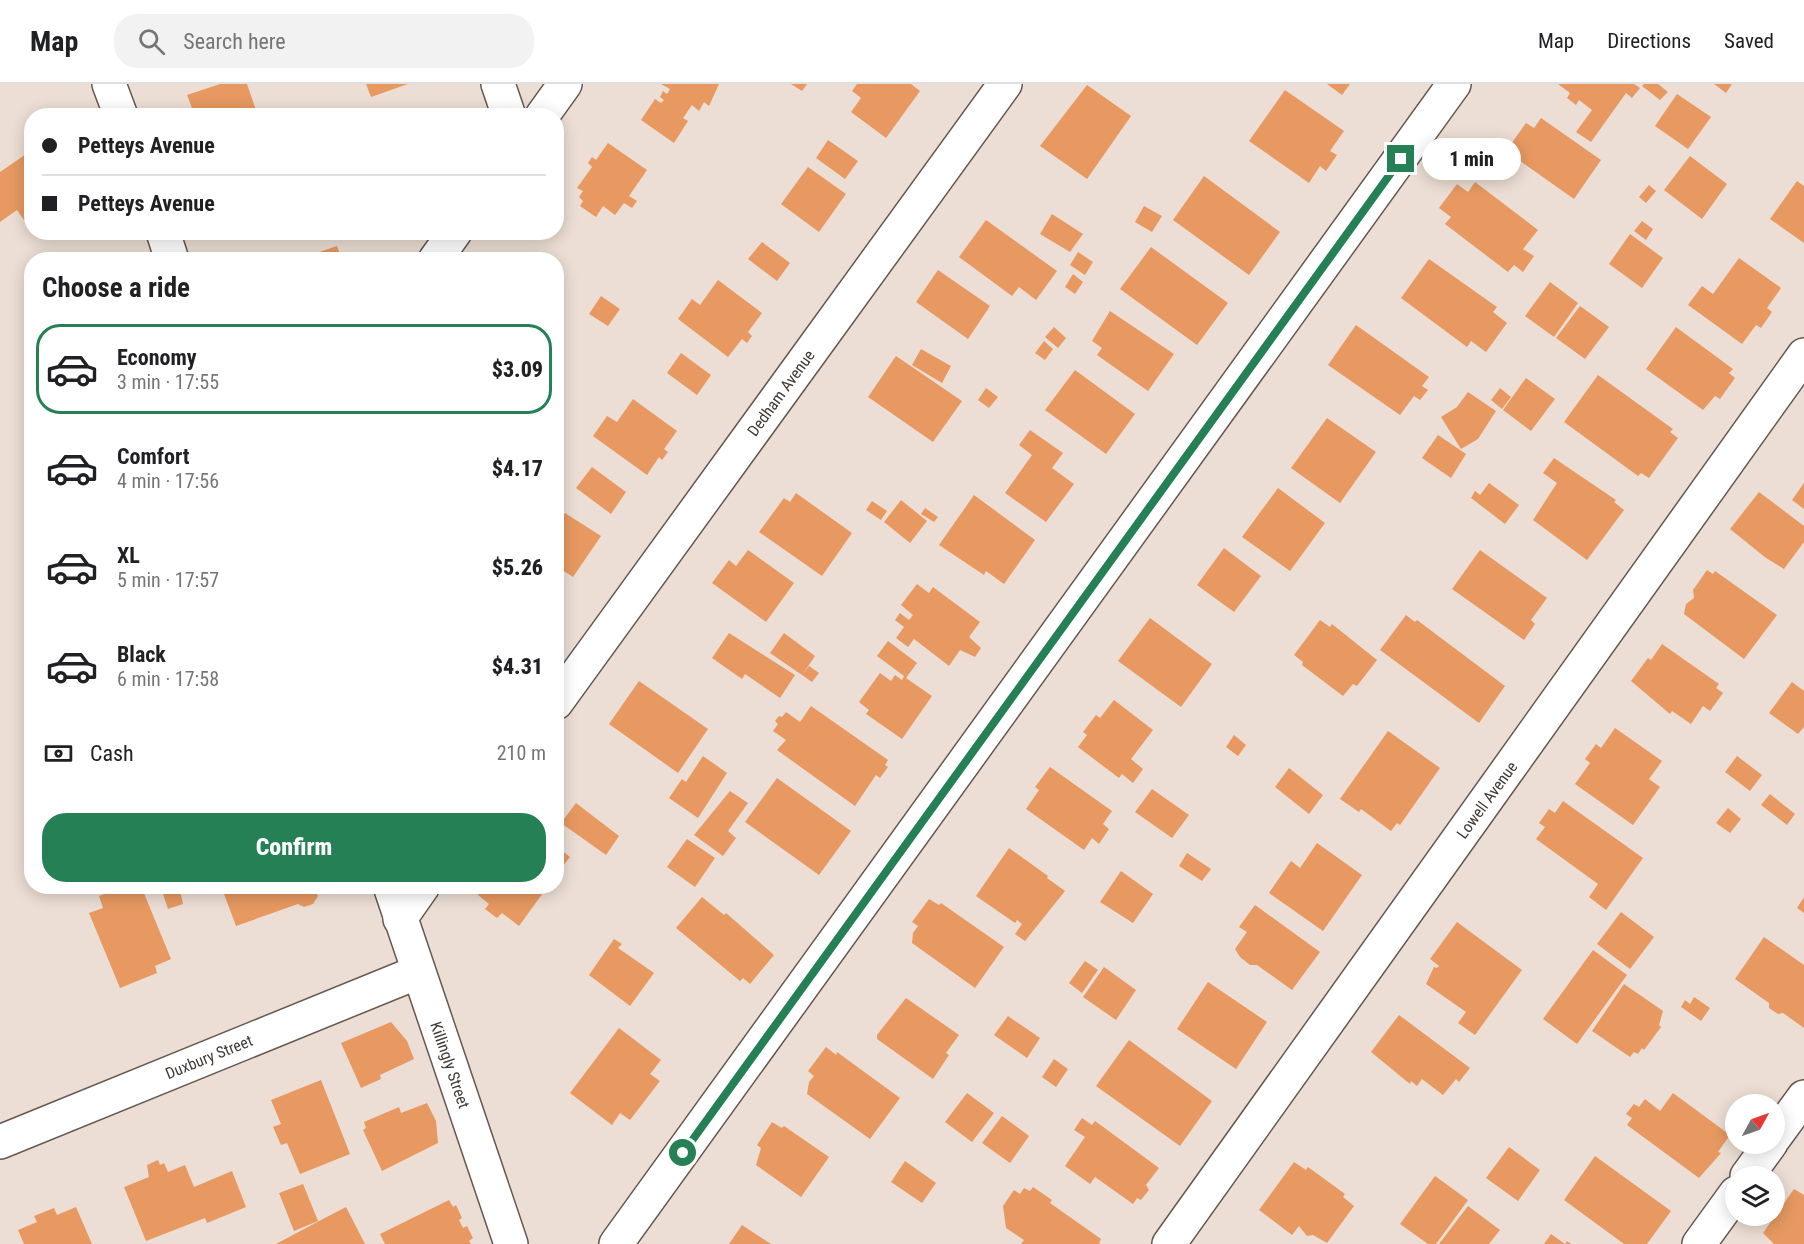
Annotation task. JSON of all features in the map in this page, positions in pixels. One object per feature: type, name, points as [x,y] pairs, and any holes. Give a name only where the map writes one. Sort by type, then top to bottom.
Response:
[{"type":"street","points":[[109,84],[118,108]]},
{"type":"street","points":[[498,84],[506,108]]},
{"type":"street","points":[[548,108],[565,84]]},
{"type":"street","name":"Dedham Avenue","points":[[564,692],[1005,84]]},
{"type":"street","points":[[616,1244],[1454,84]]},
{"type":"street","name":"Lowell Avenue","points":[[1169,1244],[1804,355]]},
{"type":"street","name":"Killingly Street","points":[[392,894],[511,1244]]},
{"type":"street","points":[[400,919],[417,894]]},
{"type":"street","name":"Duxbury Street","points":[[0,1142],[418,972]]},
{"type":"street","points":[[1785,1123],[1804,1097]]},
{"type":"street","points":[[1699,1244],[1725,1208]]},
{"type":"building","points":[[220,84],[247,84],[255,108],[192,108],[187,95]]},
{"type":"building","points":[[366,84],[408,84],[371,97]]},
{"type":"building","points":[[661,84],[719,84],[709,106],[704,102],[699,111],[692,105],[683,118],[688,121],[674,143],[641,120],[655,99],[661,103],[664,100],[660,97],[663,91],[667,94],[670,89]]},
{"type":"building","points":[[791,84],[807,84],[802,91]]},
{"type":"building","points":[[857,84],[911,84],[920,91],[886,138],[851,112],[861,98],[852,91]]},
{"type":"building","points":[[1327,84],[1350,84],[1342,95]]},
{"type":"building","points":[[1558,84],[1634,84],[1640,88],[1632,98],[1626,93],[1591,142],[1576,132],[1592,110],[1579,100],[1576,105],[1567,98],[1570,93]]},
{"type":"building","points":[[1658,84],[1668,92],[1660,100],[1642,86]]},
{"type":"building","points":[[1714,84],[1732,84],[1726,93]]},
{"type":"building","points":[[1087,85],[1131,116],[1087,179],[1040,146]]},
{"type":"building","points":[[1285,90],[1344,131],[1330,151],[1337,155],[1326,171],[1320,166],[1309,183],[1249,141]]},
{"type":"building","points":[[1677,94],[1711,117],[1688,149],[1655,126]]},
{"type":"building","points":[[1541,118],[1601,160],[1574,199],[1506,151],[1526,123],[1534,128]]},
{"type":"building","points":[[828,140],[858,161],[845,179],[816,158]]},
{"type":"building","points":[[608,143],[647,170],[629,196],[637,201],[632,208],[624,203],[615,215],[603,206],[596,217],[580,206],[583,201],[579,197],[583,191],[577,188],[592,167],[588,163],[592,157],[596,160]]},
{"type":"building","points":[[24,156],[24,220],[17,210],[0,222],[0,172]]},
{"type":"building","points":[[1690,156],[1727,184],[1702,219],[1664,190]]},
{"type":"building","points":[[808,167],[846,194],[819,232],[781,204]]},
{"type":"building","points":[[1204,176],[1280,232],[1249,275],[1173,220]]},
{"type":"building","points":[[1797,181],[1804,186],[1804,243],[1770,219]]},
{"type":"building","points":[[1475,182],[1538,230],[1523,249],[1534,256],[1523,272],[1514,265],[1508,272],[1445,224],[1451,217],[1439,208],[1457,184],[1468,192]]},
{"type":"building","points":[[1649,185],[1656,191],[1646,203],[1639,197]]},
{"type":"building","points":[[1144,206],[1162,216],[1152,232],[1135,222]]},
{"type":"building","points":[[1052,214],[1083,234],[1070,252],[1040,234]]},
{"type":"building","points":[[986,220],[1057,271],[1036,300],[1019,287],[1012,296],[959,257]]},
{"type":"building","points":[[1642,221],[1653,229],[1646,240],[1634,231]]},
{"type":"building","points":[[1630,234],[1663,258],[1642,288],[1609,264]]},
{"type":"building","points":[[762,242],[790,263],[777,281],[748,259]]},
{"type":"building","points":[[337,246],[339,252],[319,252]]},
{"type":"building","points":[[1151,247],[1228,303],[1197,345],[1120,289]]},
{"type":"building","points":[[1078,252],[1093,262],[1085,275],[1070,265]]},
{"type":"building","points":[[1739,258],[1781,288],[1767,308],[1772,312],[1761,328],[1756,325],[1742,344],[1688,305],[1702,286],[1713,294]]},
{"type":"building","points":[[1429,259],[1497,307],[1493,312],[1507,323],[1486,352],[1471,341],[1467,347],[1401,298]]},
{"type":"building","points":[[938,270],[990,306],[968,339],[916,302]]},
{"type":"building","points":[[1073,274],[1083,282],[1075,294],[1065,287]]},
{"type":"building","points":[[718,280],[762,313],[748,332],[752,336],[747,343],[742,339],[728,357],[678,319],[692,299],[700,305]]},
{"type":"building","points":[[1550,282],[1578,303],[1554,337],[1525,316]]},
{"type":"building","points":[[601,296],[620,309],[608,326],[589,314]]},
{"type":"building","points":[[1580,306],[1609,327],[1585,359],[1556,338]]},
{"type":"building","points":[[1110,311],[1174,354],[1148,391],[1097,355],[1102,348],[1092,341]]},
{"type":"building","points":[[1356,325],[1429,377],[1422,386],[1428,390],[1420,400],[1414,396],[1400,415],[1328,365]]},
{"type":"building","points":[[1054,327],[1066,338],[1058,348],[1045,337]]},
{"type":"building","points":[[1676,327],[1733,369],[1729,373],[1735,378],[1720,399],[1715,396],[1703,410],[1646,369]]},
{"type":"building","points":[[1044,341],[1053,349],[1045,360],[1035,353]]},
{"type":"building","points":[[921,349],[951,366],[942,383],[912,365]]},
{"type":"building","points":[[681,353],[711,375],[697,395],[667,373]]},
{"type":"building","points":[[896,356],[962,401],[933,442],[868,397]]},
{"type":"building","points":[[1075,370],[1135,414],[1106,454],[1045,410]]},
{"type":"building","points":[[1598,375],[1673,429],[1670,432],[1678,438],[1649,478],[1641,473],[1638,476],[1564,422]]},
{"type":"building","points":[[1526,378],[1555,399],[1531,431],[1503,410]]},
{"type":"building","points":[[986,388],[998,397],[989,408],[978,400]]},
{"type":"building","points":[[1500,388],[1511,397],[1502,409],[1491,400]]},
{"type":"building","points":[[1468,392],[1496,411],[1478,439],[1461,449],[1441,417],[1457,407]]},
{"type":"building","points":[[633,399],[677,431],[664,449],[668,452],[662,460],[659,457],[647,475],[593,436],[607,416],[617,422]]},
{"type":"building","points":[[1327,418],[1376,452],[1340,503],[1291,468]]},
{"type":"building","points":[[1030,430],[1063,453],[1052,468],[1074,484],[1046,522],[1005,493],[1032,455],[1019,445]]},
{"type":"building","points":[[1438,435],[1466,454],[1451,478],[1422,458]]},
{"type":"building","points":[[1554,458],[1616,500],[1614,502],[1624,510],[1587,560],[1533,520],[1557,483],[1543,473]]},
{"type":"building","points":[[592,467],[626,492],[611,514],[576,488]]},
{"type":"building","points":[[1489,483],[1519,505],[1505,524],[1471,498],[1475,491],[1480,495]]},
{"type":"building","points":[[1804,483],[1804,509],[1792,500]]},
{"type":"building","points":[[1278,488],[1325,523],[1290,571],[1242,537]]},
{"type":"building","points":[[1759,492],[1804,526],[1804,542],[1784,569],[1766,558],[1730,529]]},
{"type":"building","points":[[796,493],[852,533],[822,576],[759,532],[784,498],[790,502]]},
{"type":"building","points":[[974,495],[1035,540],[1004,584],[986,571],[984,575],[939,545]]},
{"type":"building","points":[[901,500],[927,521],[910,543],[884,522]]},
{"type":"building","points":[[872,501],[887,511],[881,520],[866,510]]},
{"type":"building","points":[[925,508],[938,517],[934,522],[921,514]]},
{"type":"building","points":[[564,514],[601,536],[573,577],[564,571]]},
{"type":"building","points":[[1224,548],[1261,576],[1234,612],[1197,585]]},
{"type":"building","points":[[748,550],[794,583],[766,622],[712,583],[729,560],[736,566]]},
{"type":"building","points":[[1480,550],[1547,598],[1531,620],[1535,624],[1524,640],[1452,589]]},
{"type":"building","points":[[1707,570],[1713,574],[1715,571],[1777,615],[1744,659],[1684,614],[1686,604],[1694,598],[1693,590]]},
{"type":"building","points":[[917,584],[929,593],[933,587],[980,622],[969,637],[981,648],[975,657],[960,650],[949,666],[914,639],[908,647],[896,638],[904,627],[895,620],[900,613],[909,620],[913,615],[901,605]]},
{"type":"building","points":[[1406,615],[1415,622],[1417,620],[1505,686],[1479,723],[1380,650]]},
{"type":"building","points":[[1150,618],[1212,664],[1181,707],[1118,661]]},
{"type":"building","points":[[1320,620],[1330,627],[1332,624],[1377,660],[1357,686],[1353,684],[1343,696],[1302,665],[1303,662],[1294,655]]},
{"type":"building","points":[[729,633],[795,675],[780,698],[745,674],[742,679],[712,658]]},
{"type":"building","points":[[784,633],[815,656],[802,675],[770,653]]},
{"type":"building","points":[[888,641],[917,663],[906,678],[932,696],[902,739],[866,714],[869,710],[859,702],[880,673],[891,681],[895,675],[902,680],[904,676],[877,656]]},
{"type":"building","points":[[1662,644],[1719,684],[1716,688],[1723,693],[1710,711],[1703,706],[1691,724],[1672,711],[1670,714],[1631,681],[1648,658],[1651,660]]},
{"type":"building","points":[[809,666],[819,673],[812,682],[802,675]]},
{"type":"building","points":[[639,681],[708,729],[678,773],[609,724]]},
{"type":"building","points":[[1792,682],[1804,691],[1804,727],[1798,734],[1769,713]]},
{"type":"building","points":[[1114,700],[1153,730],[1131,759],[1143,769],[1133,783],[1122,774],[1119,778],[1078,747],[1087,735],[1083,732],[1096,715],[1100,718]]},
{"type":"building","points":[[811,706],[888,760],[885,765],[888,767],[880,778],[876,775],[855,806],[777,750],[786,740],[773,731],[778,724],[775,721],[786,712],[800,722]]},
{"type":"building","points":[[1615,728],[1662,761],[1649,779],[1660,787],[1633,825],[1575,784],[1590,763],[1585,759],[1596,744],[1601,748]]},
{"type":"building","points":[[1388,731],[1440,768],[1400,825],[1397,823],[1391,831],[1361,809],[1359,812],[1340,799]]},
{"type":"building","points":[[1234,735],[1246,745],[1238,756],[1226,747]]},
{"type":"building","points":[[703,756],[727,773],[698,818],[669,798],[682,779],[686,782]]},
{"type":"building","points":[[1737,756],[1762,775],[1750,791],[1725,772]]},
{"type":"building","points":[[1050,767],[1112,811],[1103,824],[1109,829],[1099,844],[1092,838],[1084,850],[1026,809],[1039,790],[1035,787]]},
{"type":"building","points":[[1289,768],[1323,795],[1309,814],[1275,787]]},
{"type":"building","points":[[777,778],[851,831],[819,875],[745,822]]},
{"type":"building","points":[[1152,789],[1189,815],[1172,838],[1135,812]]},
{"type":"building","points":[[730,791],[748,803],[728,831],[736,838],[723,856],[694,835]]},
{"type":"building","points":[[1770,794],[1795,814],[1787,825],[1761,805]]},
{"type":"building","points":[[1563,801],[1643,858],[1606,910],[1589,897],[1598,884],[1536,839],[1545,827],[1539,823],[1549,809],[1555,813]]},
{"type":"building","points":[[576,803],[619,836],[606,855],[564,825],[564,819]]},
{"type":"building","points":[[1728,808],[1741,819],[1730,833],[1716,823]]},
{"type":"building","points":[[687,839],[715,858],[695,887],[667,867]]},
{"type":"building","points":[[1317,843],[1362,875],[1323,931],[1269,893],[1291,861],[1300,868]]},
{"type":"building","points":[[1009,848],[1065,891],[1025,941],[1015,934],[1022,924],[1017,920],[1015,923],[976,896]]},
{"type":"building","points":[[564,852],[570,857],[564,865]]},
{"type":"building","points":[[1187,853],[1211,869],[1202,881],[1179,866]]},
{"type":"building","points":[[1121,871],[1153,894],[1133,923],[1100,902]]},
{"type":"building","points":[[144,894],[171,959],[155,966],[157,973],[120,988],[89,913],[103,908],[99,896]]},
{"type":"building","points":[[163,894],[181,894],[183,904],[168,909]]},
{"type":"building","points":[[224,894],[317,894],[318,896],[313,904],[304,907],[298,904],[236,926]]},
{"type":"building","points":[[542,894],[519,926],[502,913],[497,918],[485,909],[489,904],[478,895]]},
{"type":"building","points":[[702,897],[724,915],[726,913],[774,955],[750,984],[743,978],[740,981],[676,928]]},
{"type":"building","points":[[1804,897],[1804,913],[1797,908]]},
{"type":"building","points":[[929,899],[939,905],[941,903],[1004,947],[975,988],[912,943],[913,933],[918,926],[912,922]]},
{"type":"building","points":[[1255,905],[1320,952],[1292,990],[1257,965],[1250,965],[1240,957],[1235,949],[1247,932],[1239,927]]},
{"type":"building","points":[[1621,912],[1654,937],[1630,969],[1597,944]]},
{"type":"building","points":[[1457,922],[1522,970],[1475,1035],[1458,1023],[1466,1012],[1426,984],[1434,967],[1439,966],[1430,959]]},
{"type":"building","points":[[1764,937],[1804,965],[1804,1028],[1783,1013],[1778,1014],[1769,1008],[1769,1003],[1735,979]]},
{"type":"building","points":[[614,939],[622,944],[618,948],[654,973],[630,1006],[589,975]]},
{"type":"building","points":[[1593,950],[1627,975],[1577,1044],[1543,1019]]},
{"type":"building","points":[[1085,961],[1098,970],[1082,993],[1069,983]]},
{"type":"building","points":[[1104,967],[1136,990],[1116,1020],[1083,997]]},
{"type":"building","points":[[1208,982],[1267,1022],[1236,1069],[1177,1029]]},
{"type":"building","points":[[1624,984],[1663,1011],[1659,1025],[1661,1027],[1644,1050],[1642,1048],[1638,1054],[1634,1052],[1630,1057],[1592,1031]]},
{"type":"building","points":[[1694,997],[1710,1008],[1701,1021],[1681,1007],[1685,1000],[1690,1004]]},
{"type":"building","points":[[906,998],[959,1035],[946,1053],[949,1055],[933,1079],[877,1039],[877,1035]]},
{"type":"building","points":[[1399,1015],[1470,1068],[1459,1082],[1456,1079],[1443,1095],[1422,1079],[1417,1086],[1411,1081],[1410,1084],[1371,1052]]},
{"type":"building","points":[[1008,1016],[1040,1038],[1027,1058],[994,1035]]},
{"type":"building","points":[[391,1022],[407,1041],[414,1059],[380,1075],[381,1079],[361,1088],[341,1043]]},
{"type":"building","points":[[619,1028],[661,1060],[650,1074],[660,1081],[630,1120],[620,1113],[612,1125],[570,1093]]},
{"type":"building","points":[[1129,1040],[1212,1101],[1180,1146],[1096,1086]]},
{"type":"building","points":[[826,1047],[836,1055],[837,1052],[900,1098],[870,1139],[807,1094],[809,1082],[814,1076],[808,1071]]},
{"type":"building","points":[[1054,1059],[1068,1069],[1056,1087],[1042,1077]]},
{"type":"building","points":[[321,1080],[350,1154],[300,1174],[287,1143],[281,1145],[273,1127],[281,1124],[271,1100]]},
{"type":"building","points":[[967,1093],[994,1113],[972,1142],[945,1122]]},
{"type":"building","points":[[1673,1093],[1725,1131],[1725,1142],[1718,1152],[1721,1153],[1699,1178],[1627,1125],[1632,1118],[1626,1114],[1634,1104],[1639,1107],[1645,1099],[1660,1111]]},
{"type":"building","points":[[427,1103],[436,1121],[438,1143],[382,1171],[363,1130],[366,1128],[364,1122],[399,1107],[401,1113]]},
{"type":"building","points":[[1002,1116],[1029,1136],[1010,1163],[982,1143]]},
{"type":"building","points":[[1082,1118],[1092,1125],[1095,1121],[1159,1168],[1146,1185],[1149,1190],[1141,1200],[1137,1198],[1133,1204],[1095,1177],[1090,1184],[1065,1166],[1085,1137],[1074,1130]]},
{"type":"building","points":[[772,1122],[782,1128],[784,1126],[829,1157],[801,1197],[756,1165],[761,1148],[757,1145]]},
{"type":"building","points":[[1509,1147],[1540,1170],[1518,1201],[1486,1178]]},
{"type":"building","points":[[1595,1156],[1671,1211],[1647,1244],[1624,1244],[1564,1200]]},
{"type":"building","points":[[158,1160],[160,1165],[164,1163],[168,1172],[185,1165],[194,1187],[232,1171],[246,1207],[207,1223],[205,1218],[146,1241],[124,1187],[149,1177],[147,1165]]},
{"type":"building","points":[[905,1161],[936,1183],[922,1203],[891,1182]]},
{"type":"building","points":[[1294,1162],[1306,1170],[1308,1167],[1345,1194],[1343,1197],[1354,1206],[1327,1243],[1313,1235],[1307,1236],[1299,1226],[1292,1235],[1259,1210]]},
{"type":"building","points":[[1435,1176],[1468,1200],[1436,1244],[1428,1244],[1400,1224]]},
{"type":"building","points":[[303,1184],[318,1221],[294,1231],[279,1193]]},
{"type":"building","points":[[1033,1187],[1052,1200],[1050,1203],[1101,1239],[1099,1243],[1101,1244],[1021,1244],[1024,1240],[1006,1228],[1003,1206],[1014,1190],[1020,1194],[1024,1188],[1030,1191]]},
{"type":"building","points":[[1794,1189],[1804,1195],[1804,1244],[1774,1244],[1763,1233],[1768,1226],[1785,1226],[1785,1202]]},
{"type":"building","points":[[449,1200],[453,1207],[456,1205],[462,1218],[459,1220],[463,1228],[467,1226],[473,1238],[469,1241],[471,1244],[385,1244],[380,1234]]},
{"type":"building","points":[[1468,1206],[1500,1230],[1489,1244],[1439,1244]]},
{"type":"building","points":[[76,1207],[92,1244],[24,1244],[18,1230],[37,1222],[34,1216],[54,1208],[57,1215]]},
{"type":"building","points":[[346,1207],[365,1244],[276,1244],[321,1220]]},
{"type":"building","points":[[742,1225],[771,1244],[729,1244]]},
{"type":"building","points":[[1551,1234],[1565,1244],[1544,1244]]},
{"type":"route","points":[[683,1153],[1401,159]]}]
